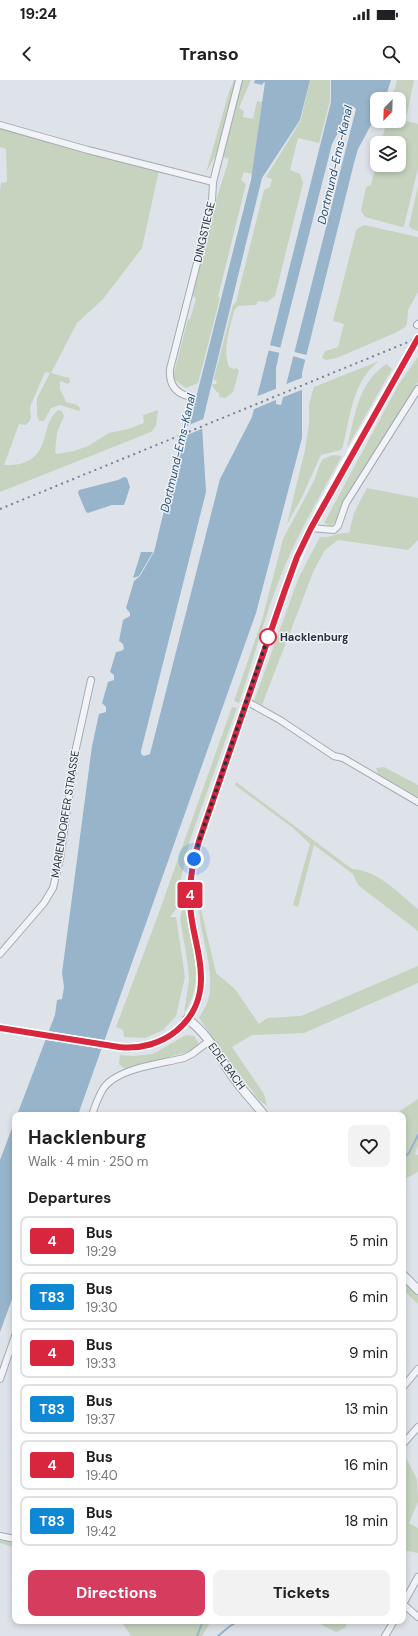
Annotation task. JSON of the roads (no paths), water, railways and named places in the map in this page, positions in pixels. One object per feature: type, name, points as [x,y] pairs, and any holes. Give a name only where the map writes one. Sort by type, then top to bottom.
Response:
[{"type":"main road","points":[[0,1028],[111,1046],[133,1048],[155,1044],[171,1035],[187,1019],[195,1005],[201,983],[201,970],[191,922],[190,902],[194,859],[246,701],[289,579],[311,528],[418,338]]},
{"type":"street","name":"DINGSTIEGE","points":[[187,396],[177,391],[172,385],[170,380],[170,369],[210,212],[213,182],[239,80]]},
{"type":"street","points":[[0,125],[80,148],[213,182]]},
{"type":"street","points":[[311,528],[334,530],[338,526],[346,503],[418,389]]},
{"type":"street","name":"MARIENDORFER STRASSE","points":[[0,954],[44,903],[53,888],[60,859],[76,748],[91,680]]},
{"type":"street","points":[[246,701],[280,720],[334,756],[343,758],[418,802]]},
{"type":"street","name":"EDELBACH","points":[[187,1019],[193,1023],[209,1041],[233,1077],[262,1112]]},
{"type":"street","points":[[93,1112],[103,1088],[110,1081],[126,1072],[184,1058],[209,1041]]},
{"type":"street","points":[[406,1278],[418,1290]]},
{"type":"street","points":[[0,1379],[12,1345]]},
{"type":"street","points":[[406,1383],[418,1369]]},
{"type":"street","points":[[406,1440],[418,1426]]},
{"type":"street","points":[[0,1536],[12,1538]]},
{"type":"street","points":[[406,1599],[418,1577]]},
{"type":"street","points":[[406,1607],[418,1617]]},
{"type":"street","points":[[389,1635],[393,1624]]},
{"type":"water","name":"Dortmund-Ems-Kanal","points":[[255,80],[310,80],[300,120],[262,178],[202,425],[206,492],[141,751],[141,754],[144,756],[150,754],[220,479],[252,417],[331,102],[331,80],[391,80],[387,92],[370,92],[370,127],[358,149],[354,163],[302,373],[302,438],[256,613],[79,1112],[18,1112],[55,1015],[57,1000],[62,999],[64,987],[62,973],[92,746],[99,714],[106,712],[106,707],[102,703],[108,682],[114,680],[114,675],[110,672],[116,652],[124,649],[123,644],[119,641],[123,620],[130,616],[130,613],[126,608],[134,581],[140,576],[154,552],[181,440],[197,394],[251,180],[265,82],[262,85],[254,83]],"holes":[[[354,107],[356,109],[281,405],[276,404],[276,368],[332,144],[351,108]]]},
{"type":"water","points":[[124,477],[127,478],[130,487],[124,505],[112,505],[88,513],[86,512],[78,493],[79,490],[118,480]]},
{"type":"water","points":[[141,552],[153,552],[139,576],[133,578]]},
{"type":"water","points":[[12,1128],[12,1299],[0,1332],[0,1160]]},
{"type":"waterway","name":"EDELBACH","points":[[406,1156],[409,1153],[418,1135]]},
{"type":"waterway","name":"EDELBACH","points":[[197,1636],[202,1624]]},
{"type":"waterway","points":[[218,1636],[234,1624]]},
{"type":"railway","points":[[0,509],[418,338]]},
{"type":"place","name":"Hacklenburg","points":[[268,637]]}]
